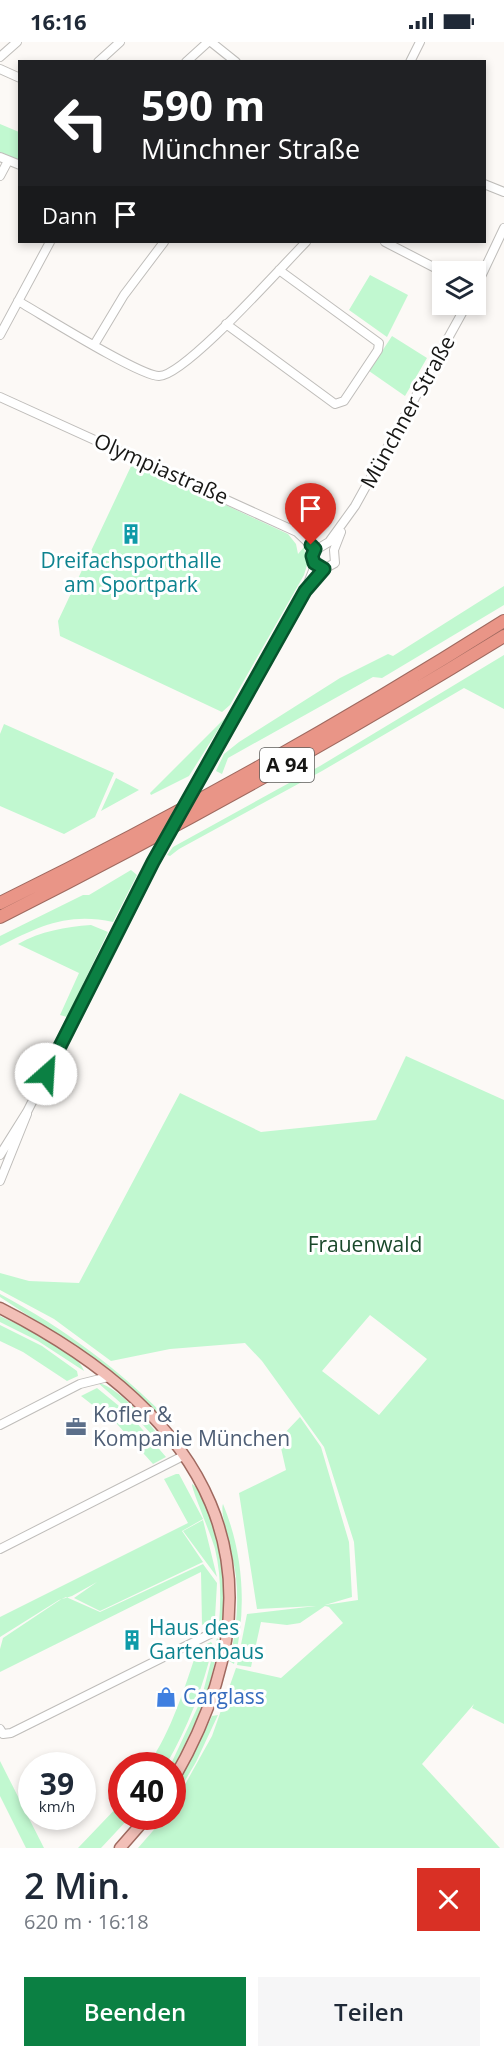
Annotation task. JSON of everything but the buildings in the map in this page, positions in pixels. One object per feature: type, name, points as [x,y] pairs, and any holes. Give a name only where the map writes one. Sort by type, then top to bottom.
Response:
[{"type":"highway","name":"A 94","points":[[0,903],[137,834],[258,768],[361,710],[504,621]]},
{"type":"highway","name":"A 94","points":[[0,917],[144,844],[251,786],[504,636]]},
{"type":"main road","points":[[0,1308],[48,1334],[108,1377],[152,1419],[183,1456],[207,1494],[223,1536],[230,1569],[229,1632],[214,1695],[201,1728],[186,1756]]},
{"type":"main road","points":[[120,1848],[136,1830]]},
{"type":"street","points":[[0,57],[17,42]]},
{"type":"street","points":[[100,60],[120,42]]},
{"type":"street","points":[[188,60],[209,42],[233,60]]},
{"type":"street","points":[[413,60],[420,42]]},
{"type":"street","points":[[0,69],[18,77]]},
{"type":"street","points":[[0,176],[4,159]]},
{"type":"street","points":[[486,185],[504,192]]},
{"type":"street","points":[[486,266],[504,228]]},
{"type":"street","points":[[0,335],[49,243]]},
{"type":"street","points":[[94,345],[124,295],[163,243]]},
{"type":"street","points":[[18,301],[94,345],[152,375],[161,376],[173,371],[226,324],[305,243]]},
{"type":"street","points":[[387,243],[432,266]]},
{"type":"street","points":[[226,324],[335,404],[344,401],[378,350],[379,343],[279,270]]},
{"type":"street","name":"Münchner Straße","points":[[305,591],[314,563],[312,556],[315,549],[325,545],[347,518],[385,456],[461,315]]},
{"type":"street","name":"Olympiastraße","points":[[0,398],[297,532],[315,549]]},
{"type":"street","name":"Münchner Straße","points":[[0,1155],[27,1112],[198,778],[305,591],[324,569],[335,563],[334,550],[347,518]]},
{"type":"street","points":[[325,545],[334,550]]},
{"type":"street","points":[[314,563],[324,569]]},
{"type":"street","name":"Münchner Straße","points":[[0,1181],[25,1125],[27,1112]]},
{"type":"street","points":[[80,1384],[88,1372],[87,1361]]},
{"type":"street","points":[[0,1425],[80,1384],[108,1377]]},
{"type":"street","points":[[0,1549],[183,1456]]},
{"type":"street","points":[[0,1730],[3,1734],[11,1733],[207,1635],[217,1631],[229,1632]]},
{"type":"green space","points":[[0,124],[18,132],[18,160],[0,152]]},
{"type":"green space","points":[[370,275],[408,295],[387,337],[349,310]]},
{"type":"green space","points":[[392,336],[427,358],[405,396],[369,371]]},
{"type":"green space","points":[[133,462],[288,534],[296,544],[298,554],[304,547],[307,565],[304,575],[230,705],[222,712],[60,636],[58,621]]},
{"type":"green space","points":[[504,586],[504,605],[382,678],[373,677],[228,758],[222,774],[216,771],[224,754],[239,742],[340,678],[388,654],[393,656]]},
{"type":"green space","points":[[504,655],[504,709],[464,688],[322,771],[170,856],[167,855],[173,847],[320,766]]},
{"type":"green space","points":[[226,717],[189,776],[151,795],[150,793]]},
{"type":"green space","points":[[4,724],[114,773],[95,817],[64,834],[0,806],[0,734]]},
{"type":"green space","points":[[116,778],[139,790],[101,811]]},
{"type":"green space","points":[[131,870],[137,875],[113,922],[97,919],[68,920],[41,927],[0,946],[0,936],[83,895],[89,895]]},
{"type":"green space","points":[[91,925],[108,932],[67,1017],[60,1015],[79,973],[18,944],[53,930]]},
{"type":"green space","name":"Frauenwald","points":[[406,1056],[504,1100],[504,1724],[472,1708],[474,1704],[422,1764],[500,1848],[138,1848],[154,1830],[186,1830],[186,1783],[212,1736],[236,1668],[281,1678],[343,1623],[329,1607],[325,1606],[300,1623],[287,1625],[261,1622],[251,1667],[237,1665],[247,1614],[316,1606],[257,1609],[239,1493],[286,1470],[279,1439],[300,1417],[321,1447],[349,1542],[352,1597],[325,1605],[358,1600],[354,1542],[324,1447],[262,1361],[245,1343],[170,1349],[111,1361],[54,1319],[0,1290],[0,1273],[29,1281],[79,1283],[180,1093],[261,1132],[376,1120]],"holes":[[[370,1315],[427,1359],[379,1415],[322,1371]]]},
{"type":"green space","points":[[0,1294],[47,1321],[90,1351],[132,1385],[171,1422],[169,1424],[160,1418],[94,1359],[0,1297]]},
{"type":"green space","points":[[0,1316],[60,1347],[80,1363],[84,1371],[38,1341],[0,1322]]},
{"type":"green space","points":[[0,1325],[42,1346],[77,1371],[78,1376],[67,1381],[23,1352],[0,1341]]},
{"type":"green space","points":[[97,1382],[107,1386],[126,1400],[168,1446],[164,1448],[132,1413]]},
{"type":"green space","points":[[97,1388],[130,1415],[166,1457],[153,1464],[117,1424],[81,1396]]},
{"type":"green space","points":[[179,1474],[203,1519],[182,1531],[203,1562],[100,1611],[74,1598],[97,1582],[72,1596],[59,1600],[0,1637],[0,1617],[188,1523],[164,1479]]},
{"type":"green space","points":[[192,1484],[207,1508],[221,1555],[223,1620],[219,1624],[220,1586],[217,1558]]},
{"type":"green space","points":[[223,1504],[235,1543],[241,1583],[241,1623],[234,1664],[229,1661],[236,1619],[237,1588],[223,1517]]},
{"type":"green space","points":[[203,1520],[217,1577],[183,1531]]},
{"type":"green space","points":[[203,1564],[217,1583],[215,1618],[202,1625],[201,1572],[0,1672],[0,1649],[3,1638],[60,1600],[66,1597],[100,1612]]},
{"type":"green space","points":[[217,1638],[220,1641],[205,1702],[181,1752],[177,1752],[201,1700]]},
{"type":"green space","points":[[211,1642],[213,1645],[205,1677],[188,1722],[173,1752],[156,1752],[171,1723],[198,1648]]},
{"type":"green space","points":[[218,1715],[186,1779],[186,1767],[212,1716]]},
{"type":"green space","points":[[0,1761],[18,1797],[18,1830],[35,1830],[44,1848],[26,1848],[0,1796]]},
{"type":"green space","points":[[108,1817],[108,1830],[118,1830],[101,1848],[78,1848],[96,1830]]},
{"type":"place","name":"Dreifachsporthalle am Sportpark","points":[[131,534]]},
{"type":"place","name":"Kofler & Kompanie München","points":[[76,1427]]},
{"type":"place","name":"Haus des Gartenbaus","points":[[132,1640]]},
{"type":"place","name":"Carglass","points":[[166,1697]]},
{"type":"route","points":[[46,1074],[117,929],[198,778],[305,591],[324,569],[318,568],[314,563],[312,556],[315,549],[311,545]]}]
